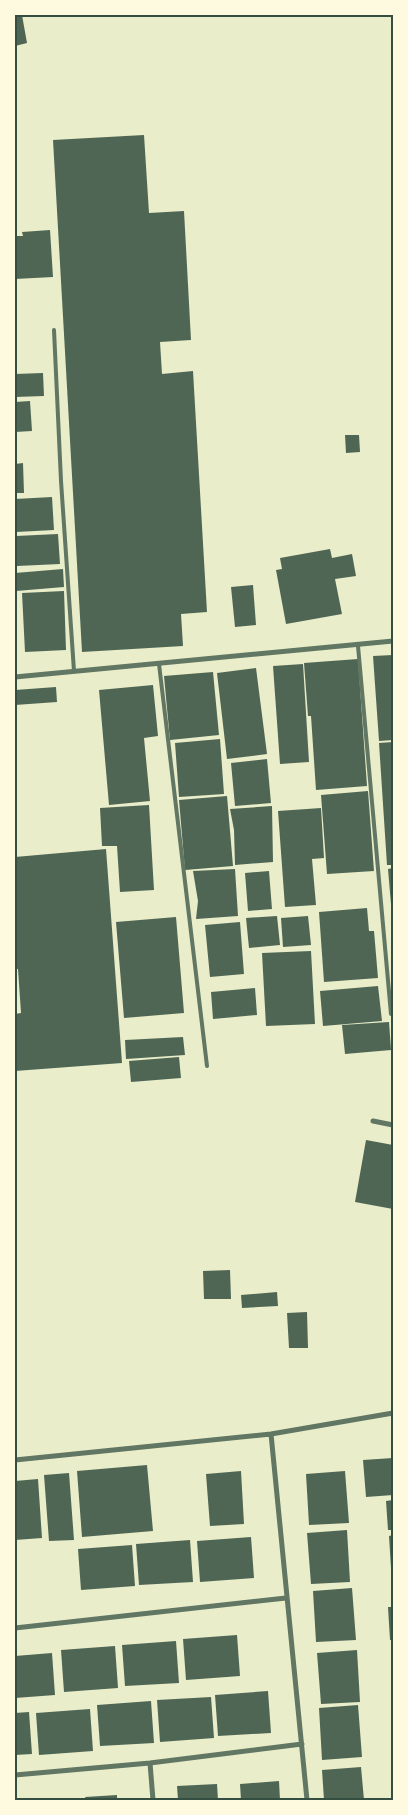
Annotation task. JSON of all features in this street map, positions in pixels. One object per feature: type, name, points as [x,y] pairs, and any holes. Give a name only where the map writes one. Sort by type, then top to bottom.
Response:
[{"type":"street","points":[[15,677],[358,646],[393,641]]},
{"type":"street","points":[[373,1121],[393,1125]]},
{"type":"street","points":[[15,1460],[271,1434],[393,1413]]},
{"type":"street","points":[[271,1434],[307,1800]]},
{"type":"street","points":[[15,1628],[286,1598]]},
{"type":"street","points":[[15,1776],[150,1763],[302,1744]]},
{"type":"street","points":[[150,1763],[153,1800]]},
{"type":"lane","points":[[54,330],[61,481],[74,671]]},
{"type":"lane","points":[[358,646],[391,1014]]},
{"type":"lane","points":[[159,664],[207,1066]]},
{"type":"building","points":[[15,15],[22,15],[27,43],[15,46]]},
{"type":"building","points":[[144,135],[149,213],[184,211],[191,340],[160,342],[162,374],[193,371],[207,612],[181,614],[183,646],[82,652],[53,140]]},
{"type":"building","points":[[50,230],[53,277],[15,279],[15,236],[23,236],[22,232]]},
{"type":"building","points":[[43,373],[44,396],[15,397],[15,374]]},
{"type":"building","points":[[30,401],[32,431],[15,432],[15,402]]},
{"type":"building","points":[[345,435],[359,435],[360,452],[346,453]]},
{"type":"building","points":[[23,463],[24,493],[15,493],[15,464]]},
{"type":"building","points":[[52,497],[54,530],[16,532],[15,499]]},
{"type":"building","points":[[58,534],[60,564],[17,566],[16,536]]},
{"type":"building","points":[[330,549],[332,558],[352,554],[356,576],[335,579],[342,614],[286,624],[276,570],[282,569],[280,558]]},
{"type":"building","points":[[63,569],[64,587],[16,591],[15,573]]},
{"type":"building","points":[[253,585],[256,625],[235,627],[231,587]]},
{"type":"building","points":[[64,591],[66,650],[25,652],[22,593]]},
{"type":"building","points":[[393,655],[393,740],[379,741],[373,656]]},
{"type":"building","points":[[358,659],[367,786],[316,790],[311,716],[308,716],[304,663]]},
{"type":"building","points":[[303,664],[309,762],[280,764],[273,666]]},
{"type":"building","points":[[256,668],[267,754],[227,759],[217,673]]},
{"type":"building","points":[[213,672],[219,735],[170,740],[164,676]]},
{"type":"building","points":[[153,685],[158,736],[144,738],[150,801],[109,805],[99,690]]},
{"type":"building","points":[[56,687],[57,702],[15,705],[15,690]]},
{"type":"building","points":[[220,739],[224,794],[179,797],[175,743]]},
{"type":"building","points":[[393,742],[393,865],[387,865],[379,743]]},
{"type":"building","points":[[267,759],[271,803],[235,806],[231,763]]},
{"type":"building","points":[[368,791],[374,871],[327,874],[321,795]]},
{"type":"building","points":[[227,796],[233,866],[185,870],[179,800]]},
{"type":"building","points":[[149,805],[154,890],[120,892],[117,846],[102,846],[100,808]]},
{"type":"building","points":[[272,806],[273,862],[235,865],[234,830],[230,809]]},
{"type":"building","points":[[321,808],[324,858],[312,859],[316,905],[285,907],[278,811]]},
{"type":"building","points":[[106,849],[122,1063],[15,1071],[15,1014],[21,1013],[18,969],[15,969],[15,857]]},
{"type":"building","points":[[393,868],[393,916],[392,916],[388,869]]},
{"type":"building","points":[[235,869],[238,916],[196,919],[198,901],[193,871]]},
{"type":"building","points":[[269,871],[272,909],[248,911],[245,873]]},
{"type":"building","points":[[367,908],[369,931],[374,931],[378,978],[324,982],[319,912]]},
{"type":"building","points":[[277,916],[280,945],[249,948],[246,918]]},
{"type":"building","points":[[308,916],[311,945],[283,947],[281,918]]},
{"type":"building","points":[[176,917],[184,1013],[124,1018],[116,922]]},
{"type":"building","points":[[240,922],[244,974],[210,977],[205,925]]},
{"type":"building","points":[[311,951],[315,1024],[266,1026],[262,953]]},
{"type":"building","points":[[378,986],[382,1021],[323,1026],[320,991]]},
{"type":"building","points":[[255,988],[257,1015],[213,1019],[211,992]]},
{"type":"building","points":[[389,1022],[391,1050],[345,1054],[342,1025]]},
{"type":"building","points":[[183,1037],[185,1055],[126,1059],[125,1040]]},
{"type":"building","points":[[179,1057],[181,1078],[131,1082],[129,1061]]},
{"type":"building","points":[[366,1140],[393,1145],[393,1209],[355,1202]]},
{"type":"building","points":[[230,1270],[231,1299],[204,1299],[203,1271]]},
{"type":"building","points":[[277,1292],[278,1306],[242,1308],[241,1295]]},
{"type":"building","points":[[307,1312],[308,1348],[289,1348],[287,1313]]},
{"type":"building","points":[[393,1458],[393,1495],[366,1497],[363,1460]]},
{"type":"building","points":[[147,1465],[153,1531],[82,1537],[77,1471]]},
{"type":"building","points":[[241,1471],[244,1524],[210,1526],[206,1474]]},
{"type":"building","points":[[345,1471],[349,1523],[309,1525],[306,1474]]},
{"type":"building","points":[[69,1473],[74,1540],[49,1541],[44,1475]]},
{"type":"building","points":[[38,1479],[42,1538],[15,1540],[15,1481]]},
{"type":"building","points":[[393,1500],[393,1530],[388,1530],[386,1501]]},
{"type":"building","points":[[347,1530],[350,1582],[311,1584],[307,1533]]},
{"type":"building","points":[[393,1535],[393,1568],[391,1568],[389,1536]]},
{"type":"building","points":[[251,1537],[254,1578],[200,1582],[197,1541]]},
{"type":"building","points":[[190,1540],[193,1582],[139,1585],[136,1544]]},
{"type":"building","points":[[132,1545],[135,1586],[81,1590],[78,1549]]},
{"type":"building","points":[[352,1588],[356,1640],[316,1642],[313,1591]]},
{"type":"building","points":[[388,1607],[393,1607],[393,1640],[390,1640]]},
{"type":"building","points":[[237,1635],[240,1676],[186,1680],[183,1639]]},
{"type":"building","points":[[176,1641],[179,1683],[125,1686],[122,1645]]},
{"type":"building","points":[[115,1646],[118,1688],[64,1692],[61,1650]]},
{"type":"building","points":[[357,1650],[360,1702],[321,1704],[317,1653]]},
{"type":"building","points":[[52,1653],[55,1695],[15,1698],[15,1656]]},
{"type":"building","points":[[268,1691],[271,1733],[218,1736],[215,1695]]},
{"type":"building","points":[[211,1697],[214,1738],[160,1742],[157,1700]]},
{"type":"building","points":[[151,1701],[154,1743],[100,1746],[97,1705]]},
{"type":"building","points":[[358,1705],[362,1757],[322,1760],[319,1708]]},
{"type":"building","points":[[90,1709],[93,1751],[39,1755],[36,1713]]},
{"type":"building","points":[[29,1712],[32,1754],[15,1755],[15,1713]]},
{"type":"building","points":[[361,1767],[364,1800],[324,1800],[322,1770]]},
{"type":"building","points":[[279,1781],[280,1800],[241,1800],[240,1784]]},
{"type":"building","points":[[217,1784],[218,1800],[178,1800],[177,1786]]},
{"type":"building","points":[[117,1795],[117,1800],[86,1800],[85,1797]]}]
